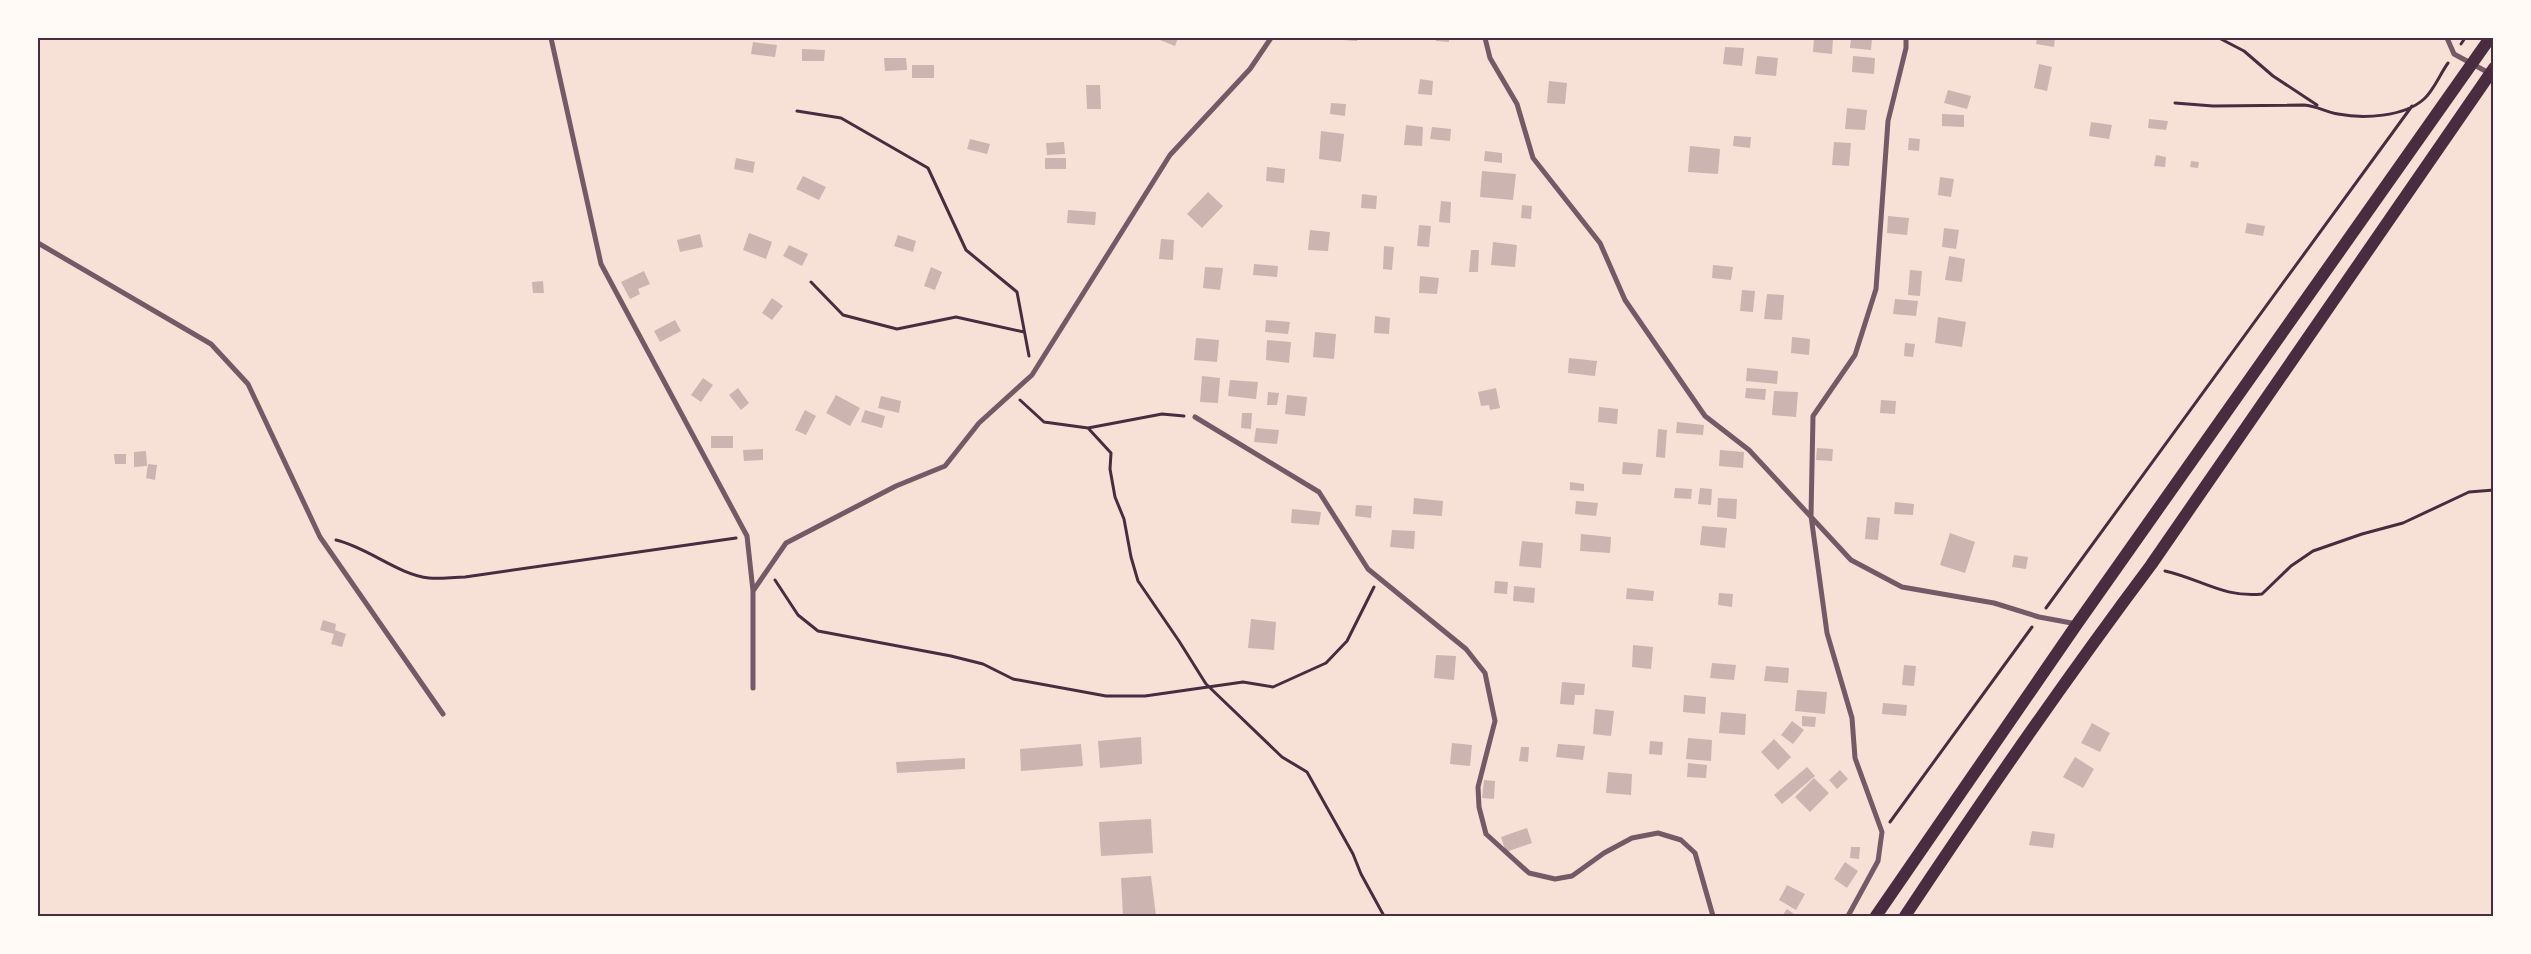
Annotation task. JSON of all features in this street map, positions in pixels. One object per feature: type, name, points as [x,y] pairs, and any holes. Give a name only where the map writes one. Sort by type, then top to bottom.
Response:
[{"type":"main road","points":[[1876,916],[2077,624],[2490,38]]},
{"type":"main road","points":[[1905,916],[1986,796],[2151,565],[2491,71]]},
{"type":"street","points":[[551,38],[601,264],[747,536],[753,591],[753,688]]},
{"type":"street","points":[[753,591],[786,543],[896,486],[945,466],[979,423],[1032,375],[1170,155],[1250,69],[1271,38]]},
{"type":"street","points":[[1484,38],[1490,58],[1517,104],[1533,158],[1600,243],[1625,300],[1705,416],[1749,450],[1851,560],[1902,587],[1994,603],[2039,617],[2077,624]]},
{"type":"street","points":[[1848,916],[1878,862],[1882,832],[1855,758],[1852,718],[1827,633],[1811,516],[1813,416],[1855,355],[1876,289],[1888,121],[1906,48],[1906,38]]},
{"type":"street","points":[[2447,38],[2454,54],[2472,64],[2491,71]]},
{"type":"street","points":[[38,243],[211,344],[248,384],[320,536],[443,714]]},
{"type":"street","points":[[1195,417],[1319,492],[1368,569],[1466,649],[1485,673],[1495,721],[1478,787],[1478,807],[1486,834],[1529,873],[1555,879],[1572,876],[1604,853],[1632,838],[1658,834],[1681,840],[1696,853],[1713,916]]},
{"type":"path","points":[[2219,38],[2244,51],[2274,76],[2318,106],[2337,114],[2353,116],[2380,115],[2412,106],[2424,98],[2465,38]]},
{"type":"path","points":[[2175,103],[2213,106],[2274,104],[2318,106]]},
{"type":"path","points":[[1882,832],[2412,106]]},
{"type":"path","points":[[797,111],[841,118],[928,168],[966,250],[1017,292],[1032,375]]},
{"type":"path","points":[[811,282],[843,315],[897,328],[956,317],[1024,332]]},
{"type":"path","points":[[1013,393],[1044,422],[1088,428],[1162,414],[1195,417]]},
{"type":"path","points":[[1088,428],[1112,452],[1110,469],[1115,497],[1124,519],[1131,557],[1138,581],[1208,686],[1282,757],[1307,772],[1353,854],[1361,874],[1384,916]]},
{"type":"path","points":[[2151,565],[2232,594],[2262,594],[2291,566],[2313,551],[2362,534],[2403,523],[2469,492],[2494,490]]},
{"type":"path","points":[[320,536],[351,543],[399,567],[428,578],[464,577],[747,536]]},
{"type":"path","points":[[768,569],[798,615],[818,631],[951,656],[983,664],[1013,679],[1106,696],[1145,696],[1243,682],[1273,687],[1326,663],[1347,641],[1378,578]]},
{"type":"building","points":[[1161,38],[1178,38],[1175,46],[1160,40]]},
{"type":"building","points":[[1342,38],[1357,38],[1357,41],[1342,40]]},
{"type":"building","points":[[1436,38],[1449,38],[1449,42],[1436,41]]},
{"type":"building","points":[[1814,38],[1833,39],[1832,54],[1813,52]]},
{"type":"building","points":[[1851,38],[1872,38],[1871,50],[1850,48]]},
{"type":"building","points":[[2037,38],[2055,38],[2054,47],[2036,44]]},
{"type":"building","points":[[753,42],[777,45],[775,57],[751,54]]},
{"type":"building","points":[[1725,47],[1744,48],[1742,66],[1723,64]]},
{"type":"building","points":[[802,49],[825,50],[824,61],[802,61]]},
{"type":"building","points":[[1757,56],[1778,58],[1776,76],[1755,74]]},
{"type":"building","points":[[1853,56],[1875,58],[1874,74],[1852,72]]},
{"type":"building","points":[[884,58],[906,58],[907,70],[885,71]]},
{"type":"building","points":[[2039,64],[2052,67],[2047,91],[2034,88]]},
{"type":"building","points":[[912,65],[934,65],[934,78],[912,78]]},
{"type":"building","points":[[1420,79],[1433,81],[1432,95],[1418,94]]},
{"type":"building","points":[[1549,81],[1567,83],[1565,104],[1547,103]]},
{"type":"building","points":[[1086,85],[1100,85],[1101,109],[1087,109]]},
{"type":"building","points":[[1948,90],[1971,96],[1967,109],[1944,103]]},
{"type":"building","points":[[1331,103],[1346,104],[1345,116],[1330,114]]},
{"type":"building","points":[[1847,108],[1867,110],[1865,130],[1845,129]]},
{"type":"building","points":[[1942,114],[1964,115],[1964,127],[1942,126]]},
{"type":"building","points":[[2149,119],[2168,121],[2166,130],[2148,128]]},
{"type":"building","points":[[2091,122],[2112,125],[2109,139],[2089,136]]},
{"type":"building","points":[[1406,125],[1423,127],[1422,146],[1404,145]]},
{"type":"building","points":[[1432,127],[1451,129],[1450,141],[1430,139]]},
{"type":"building","points":[[1321,131],[1344,134],[1341,162],[1319,159]]},
{"type":"building","points":[[1734,136],[1751,137],[1750,148],[1733,146]]},
{"type":"building","points":[[1909,138],[1920,139],[1919,151],[1908,150]]},
{"type":"building","points":[[970,139],[990,144],[987,154],[967,149]]},
{"type":"building","points":[[1064,142],[1065,154],[1047,155],[1046,143]]},
{"type":"building","points":[[1834,142],[1851,143],[1849,166],[1832,165]]},
{"type":"building","points":[[1690,146],[1720,149],[1718,174],[1688,172]]},
{"type":"building","points":[[1485,151],[1502,153],[1502,163],[1484,161]]},
{"type":"building","points":[[2156,155],[2166,157],[2165,167],[2154,166]]},
{"type":"building","points":[[736,158],[755,162],[753,173],[734,169]]},
{"type":"building","points":[[1045,158],[1066,158],[1066,169],[1045,169]]},
{"type":"building","points":[[2191,161],[2199,162],[2198,168],[2190,167]]},
{"type":"building","points":[[1267,167],[1285,169],[1284,183],[1266,181]]},
{"type":"building","points":[[1482,171],[1516,174],[1513,200],[1480,197]]},
{"type":"building","points":[[803,176],[826,187],[819,200],[796,189]]},
{"type":"building","points":[[1940,177],[1954,179],[1951,197],[1938,195]]},
{"type":"building","points":[[1208,192],[1223,206],[1202,228],[1187,214]]},
{"type":"building","points":[[1362,194],[1377,196],[1376,209],[1361,208]]},
{"type":"building","points":[[1441,201],[1451,202],[1450,223],[1439,222]]},
{"type":"building","points":[[1522,205],[1532,206],[1531,219],[1521,218]]},
{"type":"building","points":[[1068,210],[1096,212],[1095,225],[1067,223]]},
{"type":"building","points":[[1888,216],[1909,218],[1907,235],[1887,233]]},
{"type":"building","points":[[2247,223],[2265,226],[2263,236],[2245,233]]},
{"type":"building","points":[[1419,225],[1431,226],[1429,247],[1417,246]]},
{"type":"building","points":[[1944,228],[1959,230],[1956,249],[1942,247]]},
{"type":"building","points":[[1310,230],[1330,232],[1328,251],[1308,250]]},
{"type":"building","points":[[749,233],[772,242],[766,259],[743,250]]},
{"type":"building","points":[[700,234],[703,247],[680,252],[677,240]]},
{"type":"building","points":[[898,235],[916,241],[913,252],[894,246]]},
{"type":"building","points":[[1161,239],[1174,240],[1173,260],[1159,259]]},
{"type":"building","points":[[1493,242],[1517,245],[1515,267],[1491,265]]},
{"type":"building","points":[[789,245],[808,254],[802,266],[783,256]]},
{"type":"building","points":[[1384,246],[1394,247],[1392,270],[1383,269]]},
{"type":"building","points":[[1471,250],[1479,250],[1478,272],[1469,272]]},
{"type":"building","points":[[1949,256],[1965,259],[1962,282],[1945,280]]},
{"type":"building","points":[[1254,264],[1278,266],[1277,277],[1253,275]]},
{"type":"building","points":[[1713,265],[1733,267],[1731,280],[1712,278]]},
{"type":"building","points":[[931,267],[942,272],[935,290],[924,286]]},
{"type":"building","points":[[1205,267],[1223,268],[1220,290],[1203,288]]},
{"type":"building","points":[[1910,270],[1922,271],[1920,296],[1908,295]]},
{"type":"building","points":[[644,271],[650,284],[638,289],[640,294],[630,299],[621,282]]},
{"type":"building","points":[[1420,276],[1439,278],[1437,294],[1419,293]]},
{"type":"building","points":[[543,281],[544,293],[533,293],[532,282]]},
{"type":"building","points":[[1742,290],[1755,291],[1753,312],[1740,311]]},
{"type":"building","points":[[1767,294],[1784,295],[1782,320],[1764,319]]},
{"type":"building","points":[[772,298],[783,306],[772,320],[762,313]]},
{"type":"building","points":[[1895,299],[1918,301],[1916,316],[1893,314]]},
{"type":"building","points":[[1375,316],[1390,318],[1389,334],[1374,333]]},
{"type":"building","points":[[1938,317],[1966,322],[1962,347],[1935,343]]},
{"type":"building","points":[[675,320],[681,331],[660,342],[654,331]]},
{"type":"building","points":[[1266,320],[1290,322],[1288,334],[1265,332]]},
{"type":"building","points":[[1315,332],[1336,334],[1334,359],[1313,357]]},
{"type":"building","points":[[1792,337],[1810,339],[1809,355],[1791,353]]},
{"type":"building","points":[[1196,338],[1219,340],[1217,362],[1194,360]]},
{"type":"building","points":[[1267,340],[1291,342],[1289,363],[1266,360]]},
{"type":"building","points":[[1905,343],[1915,344],[1913,357],[1904,356]]},
{"type":"building","points":[[1569,358],[1597,361],[1595,376],[1568,373]]},
{"type":"building","points":[[1747,368],[1778,371],[1777,384],[1746,381]]},
{"type":"building","points":[[1202,376],[1220,378],[1218,403],[1200,402]]},
{"type":"building","points":[[703,378],[713,385],[701,402],[691,395]]},
{"type":"building","points":[[1230,380],[1258,382],[1256,399],[1228,396]]},
{"type":"building","points":[[738,388],[749,403],[741,410],[729,395]]},
{"type":"building","points":[[1496,388],[1500,408],[1490,410],[1489,405],[1481,406],[1478,392]]},
{"type":"building","points":[[1746,388],[1766,389],[1765,400],[1745,398]]},
{"type":"building","points":[[1774,391],[1798,392],[1796,417],[1772,415]]},
{"type":"building","points":[[1268,392],[1279,393],[1277,405],[1267,405]]},
{"type":"building","points":[[836,395],[860,408],[850,426],[826,413]]},
{"type":"building","points":[[1287,395],[1307,397],[1305,416],[1285,414]]},
{"type":"building","points":[[881,396],[901,401],[899,413],[878,408]]},
{"type":"building","points":[[1881,400],[1896,401],[1895,414],[1880,413]]},
{"type":"building","points":[[1599,407],[1618,409],[1617,424],[1598,422]]},
{"type":"building","points":[[805,410],[816,416],[806,435],[795,430]]},
{"type":"building","points":[[865,410],[885,416],[882,428],[861,422]]},
{"type":"building","points":[[1242,413],[1252,413],[1251,429],[1241,428]]},
{"type":"building","points":[[1677,422],[1704,425],[1703,435],[1676,433]]},
{"type":"building","points":[[1256,428],[1279,430],[1277,444],[1254,442]]},
{"type":"building","points":[[1658,429],[1667,430],[1665,458],[1656,457]]},
{"type":"building","points":[[711,436],[733,436],[733,448],[711,448]]},
{"type":"building","points":[[1817,448],[1833,449],[1832,461],[1816,460]]},
{"type":"building","points":[[763,449],[763,460],[744,461],[743,450]]},
{"type":"building","points":[[1720,450],[1744,452],[1743,468],[1719,466]]},
{"type":"building","points":[[146,451],[147,466],[134,467],[134,452]]},
{"type":"building","points":[[114,454],[126,454],[126,464],[115,464]]},
{"type":"building","points":[[1623,462],[1643,464],[1641,475],[1622,474]]},
{"type":"building","points":[[148,464],[157,465],[155,480],[146,478]]},
{"type":"building","points":[[1570,482],[1584,484],[1584,491],[1570,490]]},
{"type":"building","points":[[1675,488],[1692,489],[1691,499],[1674,498]]},
{"type":"building","points":[[1700,488],[1712,489],[1711,505],[1698,504]]},
{"type":"building","points":[[1414,498],[1443,501],[1442,516],[1413,514]]},
{"type":"building","points":[[1718,498],[1737,499],[1736,519],[1717,517]]},
{"type":"building","points":[[1576,501],[1598,503],[1596,516],[1575,514]]},
{"type":"building","points":[[1895,502],[1914,504],[1913,515],[1894,514]]},
{"type":"building","points":[[1356,505],[1372,506],[1371,518],[1355,516]]},
{"type":"building","points":[[1292,509],[1321,512],[1319,525],[1291,523]]},
{"type":"building","points":[[1867,517],[1880,518],[1878,540],[1865,539]]},
{"type":"building","points":[[1702,526],[1727,528],[1725,548],[1700,545]]},
{"type":"building","points":[[1392,530],[1415,531],[1414,549],[1390,547]]},
{"type":"building","points":[[1950,533],[1975,542],[1965,573],[1940,565]]},
{"type":"building","points":[[1581,534],[1611,537],[1610,553],[1580,551]]},
{"type":"building","points":[[1522,541],[1543,543],[1541,568],[1519,566]]},
{"type":"building","points":[[2014,555],[2028,557],[2026,569],[2012,567]]},
{"type":"building","points":[[1495,581],[1508,582],[1507,594],[1494,593]]},
{"type":"building","points":[[1514,586],[1535,588],[1534,603],[1513,601]]},
{"type":"building","points":[[1627,588],[1654,591],[1653,601],[1626,599]]},
{"type":"building","points":[[1719,593],[1733,594],[1732,607],[1718,605]]},
{"type":"building","points":[[1251,619],[1276,622],[1274,650],[1248,648]]},
{"type":"building","points":[[323,620],[336,624],[335,630],[346,634],[342,647],[331,644],[334,634],[320,630]]},
{"type":"building","points":[[1633,645],[1653,647],[1651,669],[1632,667]]},
{"type":"building","points":[[1436,655],[1456,656],[1454,680],[1434,678]]},
{"type":"building","points":[[1712,663],[1736,665],[1734,680],[1710,678]]},
{"type":"building","points":[[1904,665],[1916,666],[1914,686],[1902,685]]},
{"type":"building","points":[[1766,666],[1789,668],[1788,683],[1764,681]]},
{"type":"building","points":[[1562,682],[1585,684],[1584,695],[1575,695],[1574,705],[1560,704]]},
{"type":"building","points":[[1797,690],[1827,692],[1825,714],[1795,711]]},
{"type":"building","points":[[1684,695],[1706,697],[1705,714],[1683,712]]},
{"type":"building","points":[[1883,703],[1907,705],[1906,716],[1882,714]]},
{"type":"building","points":[[1595,709],[1614,711],[1611,736],[1593,734]]},
{"type":"building","points":[[1721,712],[1746,714],[1745,735],[1719,733]]},
{"type":"building","points":[[1802,716],[1816,717],[1815,727],[1802,726]]},
{"type":"building","points":[[1792,721],[1804,730],[1793,744],[1781,735]]},
{"type":"building","points":[[2092,723],[2110,733],[2100,752],[2081,743]]},
{"type":"building","points":[[1141,737],[1142,764],[1100,768],[1098,741]]},
{"type":"building","points":[[1688,738],[1712,740],[1711,761],[1686,759]]},
{"type":"building","points":[[1774,739],[1791,757],[1778,770],[1761,752]]},
{"type":"building","points":[[1650,741],[1663,742],[1662,755],[1649,754]]},
{"type":"building","points":[[1452,743],[1472,745],[1470,766],[1450,764]]},
{"type":"building","points":[[1081,744],[1083,766],[1021,771],[1020,749]]},
{"type":"building","points":[[1558,744],[1585,746],[1583,760],[1556,757]]},
{"type":"building","points":[[1521,747],[1529,747],[1528,762],[1519,761]]},
{"type":"building","points":[[2075,757],[2094,769],[2083,788],[2063,777]]},
{"type":"building","points":[[965,758],[965,769],[897,773],[896,762]]},
{"type":"building","points":[[1688,763],[1707,765],[1706,778],[1687,777]]},
{"type":"building","points":[[1807,767],[1815,776],[1782,804],[1774,795]]},
{"type":"building","points":[[1840,770],[1848,779],[1837,789],[1829,780]]},
{"type":"building","points":[[1608,772],[1632,774],[1631,795],[1606,793]]},
{"type":"building","points":[[1814,778],[1829,793],[1810,812],[1795,797]]},
{"type":"building","points":[[1484,780],[1495,781],[1494,799],[1482,798]]},
{"type":"building","points":[[1151,819],[1153,853],[1101,856],[1099,822]]},
{"type":"building","points":[[1527,828],[1532,843],[1506,852],[1501,837]]},
{"type":"building","points":[[2032,831],[2055,834],[2053,848],[2029,845]]},
{"type":"building","points":[[1851,847],[1860,847],[1859,859],[1850,858]]},
{"type":"building","points":[[1845,862],[1858,871],[1847,888],[1834,879]]},
{"type":"building","points":[[1151,876],[1156,916],[1123,916],[1121,878]]},
{"type":"building","points":[[1787,885],[1805,894],[1796,910],[1779,900]]},
{"type":"building","points":[[1787,909],[1797,916],[1782,916]]}]
